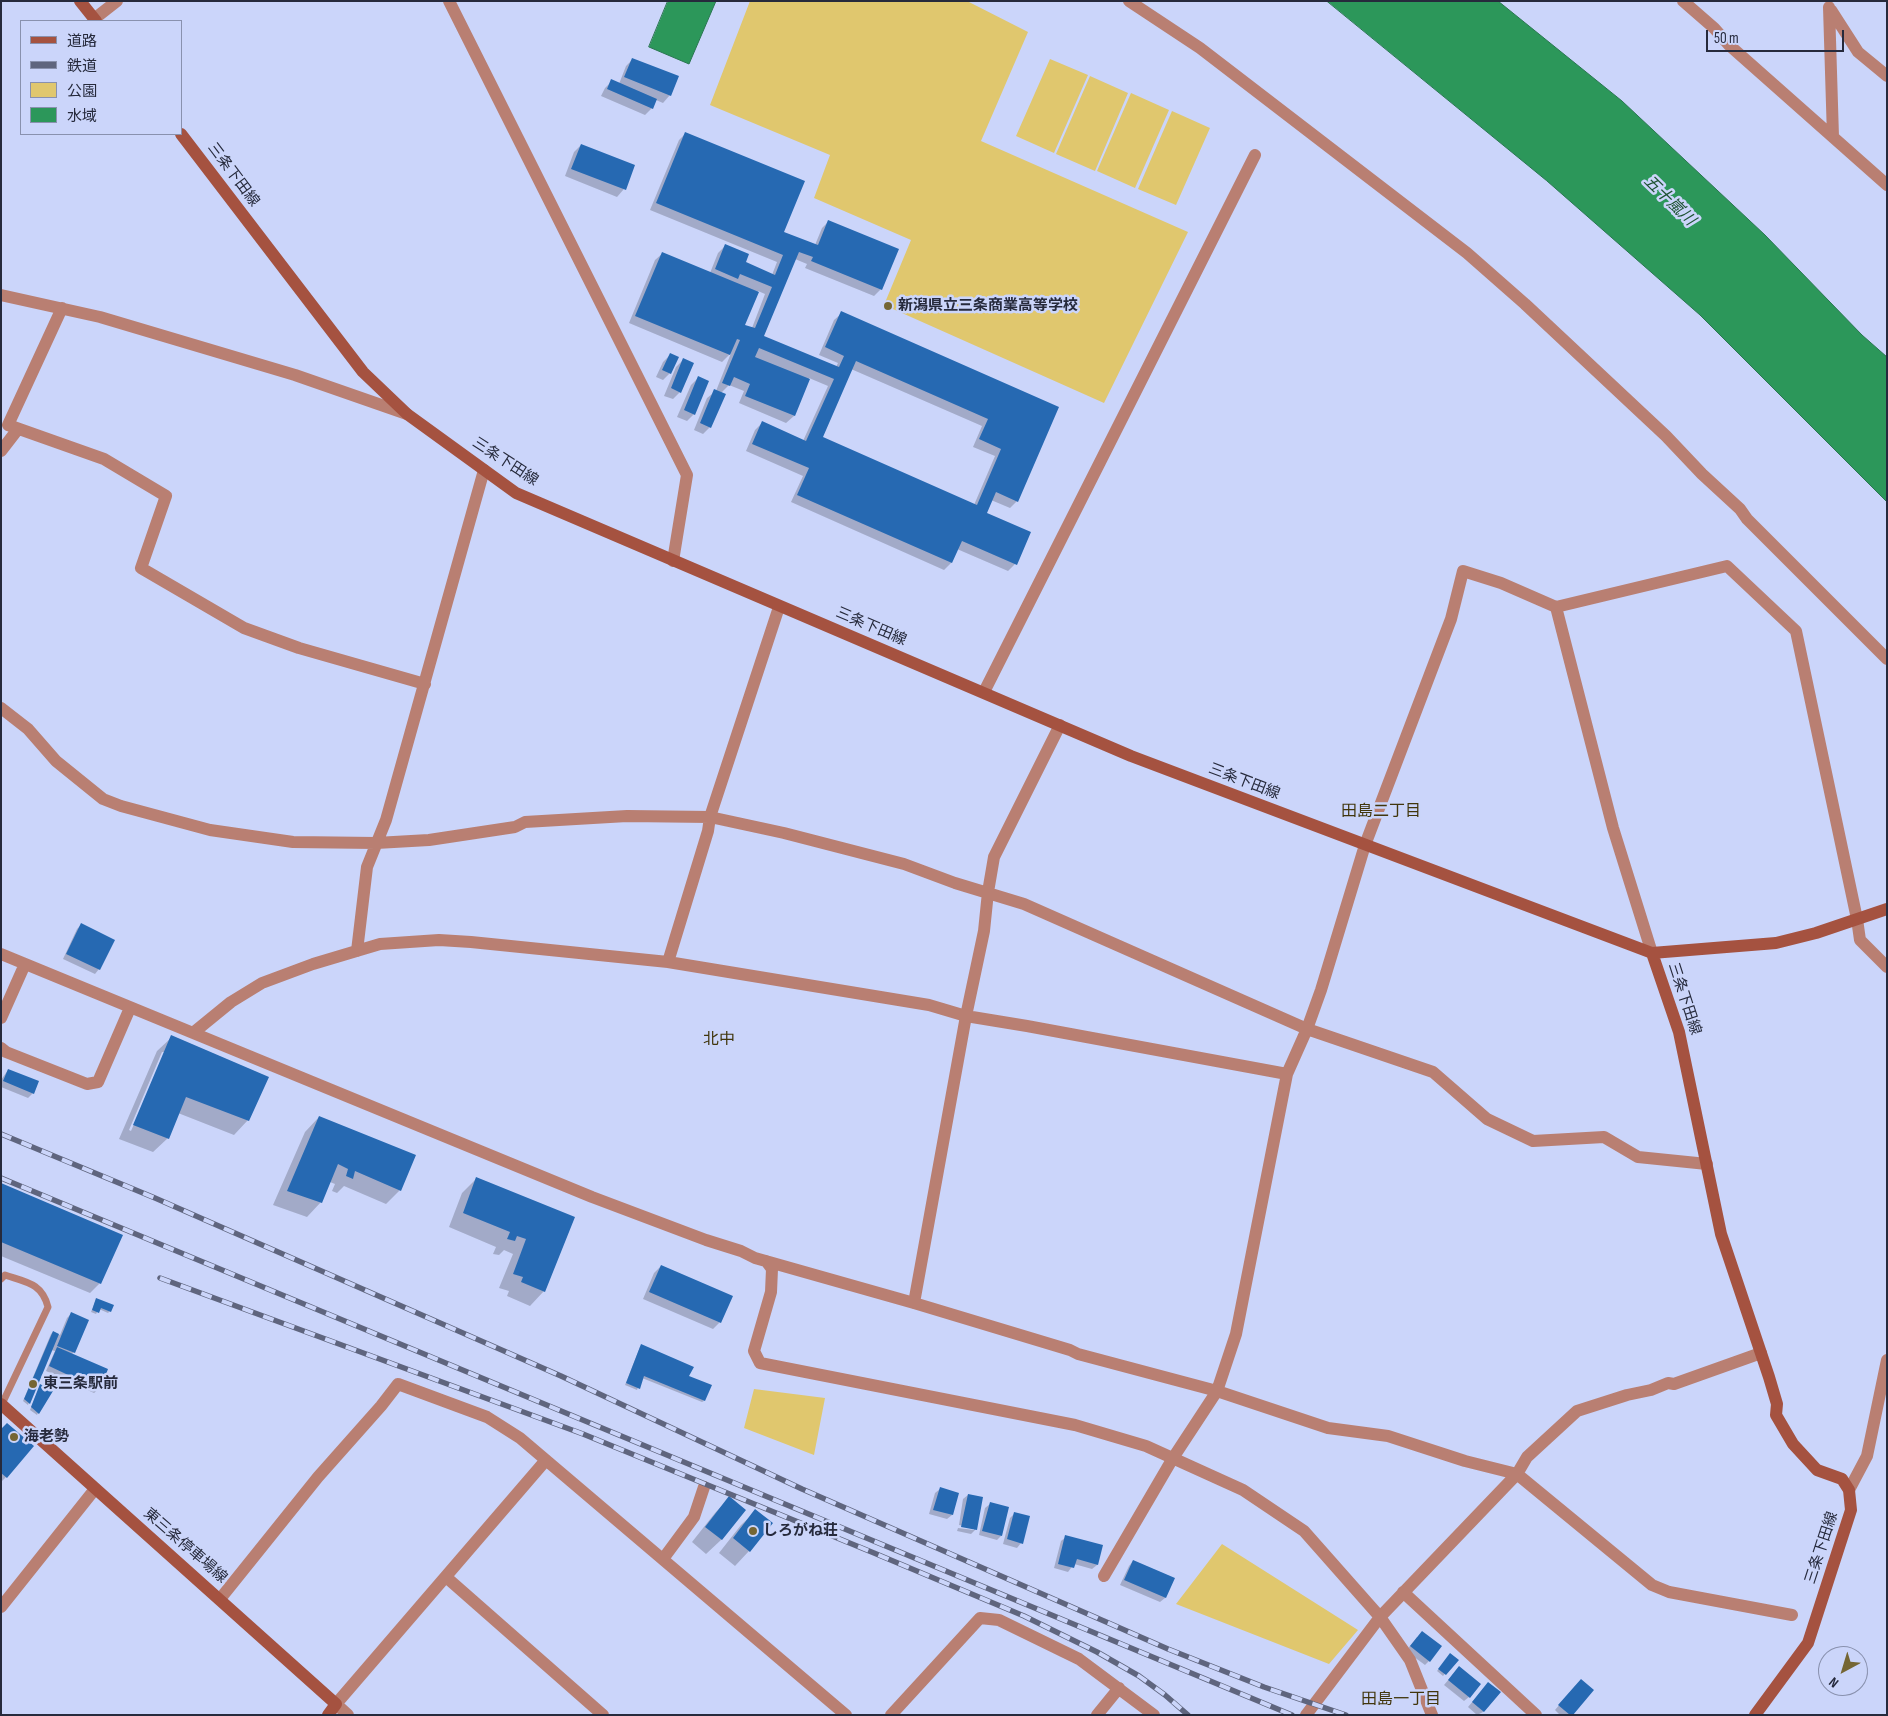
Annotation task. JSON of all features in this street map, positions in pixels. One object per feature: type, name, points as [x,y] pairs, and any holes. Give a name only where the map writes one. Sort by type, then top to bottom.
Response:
[{"type":"main road","points":[[80,1],[95,20]]},
{"type":"main road","name":"三条下田線","points":[[182,135],[363,372],[407,414],[516,493],[673,562],[984,692],[1131,756],[1652,953],[1679,1032],[1721,1234],[1777,1404],[1776,1415],[1793,1444],[1817,1470],[1842,1479],[1849,1490],[1851,1510],[1808,1643],[1755,1715]]},
{"type":"main road","points":[[1652,953],[1776,943],[1816,933],[1887,909]]},
{"type":"main road","name":"東三条停車場線","points":[[2,1404],[336,1704]]},
{"type":"main road","points":[[328,1715],[336,1704]]},
{"type":"street","points":[[95,20],[117,1]]},
{"type":"street","points":[[449,1],[687,475],[673,562]]},
{"type":"street","points":[[1129,1],[1200,48],[1467,253],[1525,304],[1666,436],[1887,659]]},
{"type":"street","points":[[1683,1],[1887,185]]},
{"type":"street","points":[[1828,4],[1832,137]]},
{"type":"street","points":[[1828,4],[1833,17],[1858,52],[1887,76]]},
{"type":"street","points":[[984,692],[1255,155]]},
{"type":"street","points":[[1,295],[100,317],[251,362],[407,414]]},
{"type":"street","points":[[62,308],[8,425],[104,459],[166,496],[141,568],[244,628],[299,648],[425,684]]},
{"type":"street","points":[[1,451],[18,430]]},
{"type":"street","points":[[357,951],[367,867],[386,820],[484,470]]},
{"type":"street","points":[[1104,1576],[1173,1458],[1217,1391],[1236,1334],[1287,1074],[1322,990],[1365,845],[1451,619],[1463,571],[1501,583],[1556,607],[1727,566],[1796,631],[1860,940],[1887,967]]},
{"type":"street","points":[[668,962],[708,831],[710,818],[779,607]]},
{"type":"street","points":[[1556,607],[1613,828],[1652,953]]},
{"type":"street","points":[[1,708],[28,730],[56,761],[103,799],[120,806],[210,830],[293,842],[376,843],[429,840],[515,827],[525,822],[627,816],[710,818],[784,833],[904,864],[955,883],[1024,904],[1307,1029],[1434,1072],[1487,1120],[1533,1141],[1604,1137],[1638,1157],[1707,1164]]},
{"type":"street","points":[[914,1303],[966,1016],[984,931],[994,857],[1060,725]]},
{"type":"street","points":[[193,1033],[231,1002],[262,983],[313,964],[380,944],[439,940],[668,962],[929,1005],[966,1016],[1287,1074]]},
{"type":"street","points":[[1,954],[592,1197],[766,1261],[914,1303],[1078,1354],[1217,1391],[1328,1428],[1388,1436],[1517,1474],[1652,1585],[1669,1592],[1792,1615]]},
{"type":"street","points":[[1,1018],[25,964]]},
{"type":"street","points":[[1,1048],[6,1052],[87,1084],[98,1082],[130,1008]]},
{"type":"street","points":[[766,1261],[772,1269],[771,1292],[754,1351],[760,1363],[1075,1425],[1146,1446],[1243,1490],[1304,1531],[1380,1616],[1410,1660],[1432,1715]]},
{"type":"street","points":[[1306,1715],[1380,1616],[1517,1474],[1526,1456],[1577,1411],[1628,1395],[1652,1390],[1668,1383],[1674,1384],[1761,1353]]},
{"type":"street","points":[[1849,1490],[1868,1456],[1887,1360]]},
{"type":"street","points":[[220,1599],[318,1477],[398,1384],[487,1418],[520,1438],[846,1715]]},
{"type":"street","points":[[348,1715],[336,1704],[546,1460]]},
{"type":"street","points":[[663,1559],[694,1517],[704,1487]]},
{"type":"street","points":[[1,1607],[95,1489]]},
{"type":"street","points":[[446,1577],[603,1715]]},
{"type":"street","points":[[1404,1592],[1536,1715]]},
{"type":"street","points":[[891,1715],[980,1618],[1000,1620],[1079,1659],[1154,1715]]},
{"type":"street","points":[[1097,1715],[1119,1688]]},
{"type":"lane","points":[[1,1279],[5,1276],[36,1286],[45,1296],[48,1307],[2,1404]]},
{"type":"green space","points":[[750,1],[967,1],[1028,32],[981,141],[1188,232],[1104,403],[884,305],[911,240],[814,198],[830,155],[710,105]]},
{"type":"green space","points":[[1050,59],[1088,75],[1054,153],[1016,136]]},
{"type":"green space","points":[[1090,76],[1128,93],[1095,171],[1056,154]]},
{"type":"green space","points":[[1131,93],[1169,110],[1135,188],[1097,171]]},
{"type":"green space","points":[[1172,111],[1210,128],[1176,205],[1138,189]]},
{"type":"green space","points":[[754,1389],[825,1398],[814,1455],[744,1428]]},
{"type":"green space","points":[[1222,1544],[1358,1630],[1329,1664],[1176,1604]]},
{"type":"water","points":[[668,1],[716,1],[689,64],[649,47]]},
{"type":"water","name":"五十嵐川","points":[[1327,1],[1498,1],[1622,101],[1765,235],[1862,335],[1887,357],[1887,502],[1700,315],[1547,181]]},
{"type":"building","points":[[632,58],[679,76],[671,96],[624,77]]},
{"type":"building","points":[[611,79],[657,99],[653,109],[607,89]]},
{"type":"building","points":[[685,132],[805,181],[784,232],[818,245],[828,220],[899,249],[882,290],[811,261],[813,257],[799,252],[764,336],[839,367],[844,356],[825,347],[841,311],[1059,407],[1018,502],[996,492],[987,513],[1031,532],[1017,565],[962,541],[952,563],[797,495],[809,468],[752,444],[762,421],[806,441],[834,379],[759,348],[755,357],[810,379],[795,416],[745,396],[750,384],[734,377],[730,386],[722,383],[740,340],[737,339],[730,355],[635,316],[662,252],[759,292],[745,325],[755,328],[772,287],[740,274],[738,279],[715,269],[725,244],[749,254],[746,262],[775,275],[783,255],[656,203]],"holes":[[[856,361],[988,419],[979,439],[1001,449],[977,505],[823,437]]]},
{"type":"building","points":[[581,144],[635,165],[626,190],[571,169]]},
{"type":"building","points":[[670,353],[679,357],[671,374],[662,370]]},
{"type":"building","points":[[683,358],[694,363],[681,393],[671,388]]},
{"type":"building","points":[[698,376],[709,381],[695,415],[684,410]]},
{"type":"building","points":[[714,389],[726,394],[711,428],[700,423]]},
{"type":"building","points":[[81,923],[115,940],[100,970],[66,954]]},
{"type":"building","points":[[171,1035],[269,1077],[249,1121],[186,1097],[169,1139],[133,1125]]},
{"type":"building","points":[[8,1069],[39,1081],[34,1094],[3,1081]]},
{"type":"building","points":[[319,1116],[416,1155],[401,1191],[355,1171],[353,1179],[346,1176],[348,1169],[338,1164],[322,1203],[287,1191]]},
{"type":"building","points":[[476,1177],[575,1217],[545,1292],[521,1282],[523,1277],[513,1274],[526,1239],[517,1236],[515,1241],[507,1239],[510,1232],[463,1213]]},
{"type":"building","points":[[1,1183],[123,1235],[101,1284],[1,1242]]},
{"type":"building","points":[[661,1265],[733,1296],[721,1323],[649,1292]]},
{"type":"building","points":[[96,1298],[114,1305],[111,1312],[101,1308],[99,1313],[92,1310]]},
{"type":"building","points":[[71,1312],[89,1320],[75,1353],[57,1346]]},
{"type":"building","points":[[53,1331],[59,1334],[30,1404],[24,1399]]},
{"type":"building","points":[[641,1344],[694,1367],[689,1376],[712,1385],[705,1401],[644,1376],[640,1389],[626,1383]]},
{"type":"building","points":[[57,1347],[108,1369],[100,1390],[49,1366]]},
{"type":"building","points":[[40,1384],[53,1391],[39,1414],[31,1407]]},
{"type":"building","points":[[7,1423],[34,1446],[7,1478],[1,1473],[1,1429]]},
{"type":"building","points":[[940,1487],[959,1493],[953,1515],[933,1510]]},
{"type":"building","points":[[968,1494],[983,1497],[977,1530],[961,1527]]},
{"type":"building","points":[[729,1496],[746,1510],[722,1540],[705,1527]]},
{"type":"building","points":[[990,1502],[1009,1507],[1002,1536],[982,1531]]},
{"type":"building","name":"しろがね荘","points":[[755,1509],[773,1523],[750,1552],[733,1538]]},
{"type":"building","points":[[1014,1512],[1030,1516],[1023,1544],[1007,1539]]},
{"type":"building","points":[[1065,1535],[1103,1545],[1098,1565],[1077,1559],[1074,1568],[1058,1564]]},
{"type":"building","points":[[1133,1560],[1175,1578],[1166,1598],[1124,1580]]},
{"type":"building","points":[[1422,1631],[1442,1646],[1430,1662],[1410,1646]]},
{"type":"building","points":[[1450,1653],[1459,1660],[1446,1675],[1438,1669]]},
{"type":"building","points":[[1459,1666],[1481,1684],[1470,1698],[1448,1680]]},
{"type":"building","points":[[1581,1679],[1594,1690],[1573,1715],[1570,1715],[1558,1705]]},
{"type":"building","points":[[1488,1682],[1501,1692],[1484,1712],[1472,1702]]},
{"type":"railway","points":[[1,1134],[155,1198],[561,1376],[802,1489],[1168,1649],[1264,1687],[1346,1715]]},
{"type":"railway","points":[[1,1178],[1292,1715]]},
{"type":"railway","points":[[160,1278],[583,1434],[1024,1616],[1097,1652],[1139,1676],[1188,1715]]},
{"type":"place","name":"新潟県立三条商業高等学校","points":[[888,306]]},
{"type":"place","name":"東三条駅前","points":[[33,1384]]},
{"type":"place","name":"海老勢","points":[[14,1437]]},
{"type":"place","name":"しろがね荘","points":[[753,1531]]},
{"type":"district","name":"田島二丁目","points":[[1381,812]]},
{"type":"district","name":"北中","points":[[719,1040]]},
{"type":"district","name":"田島一丁目","points":[[1401,1700]]}]
